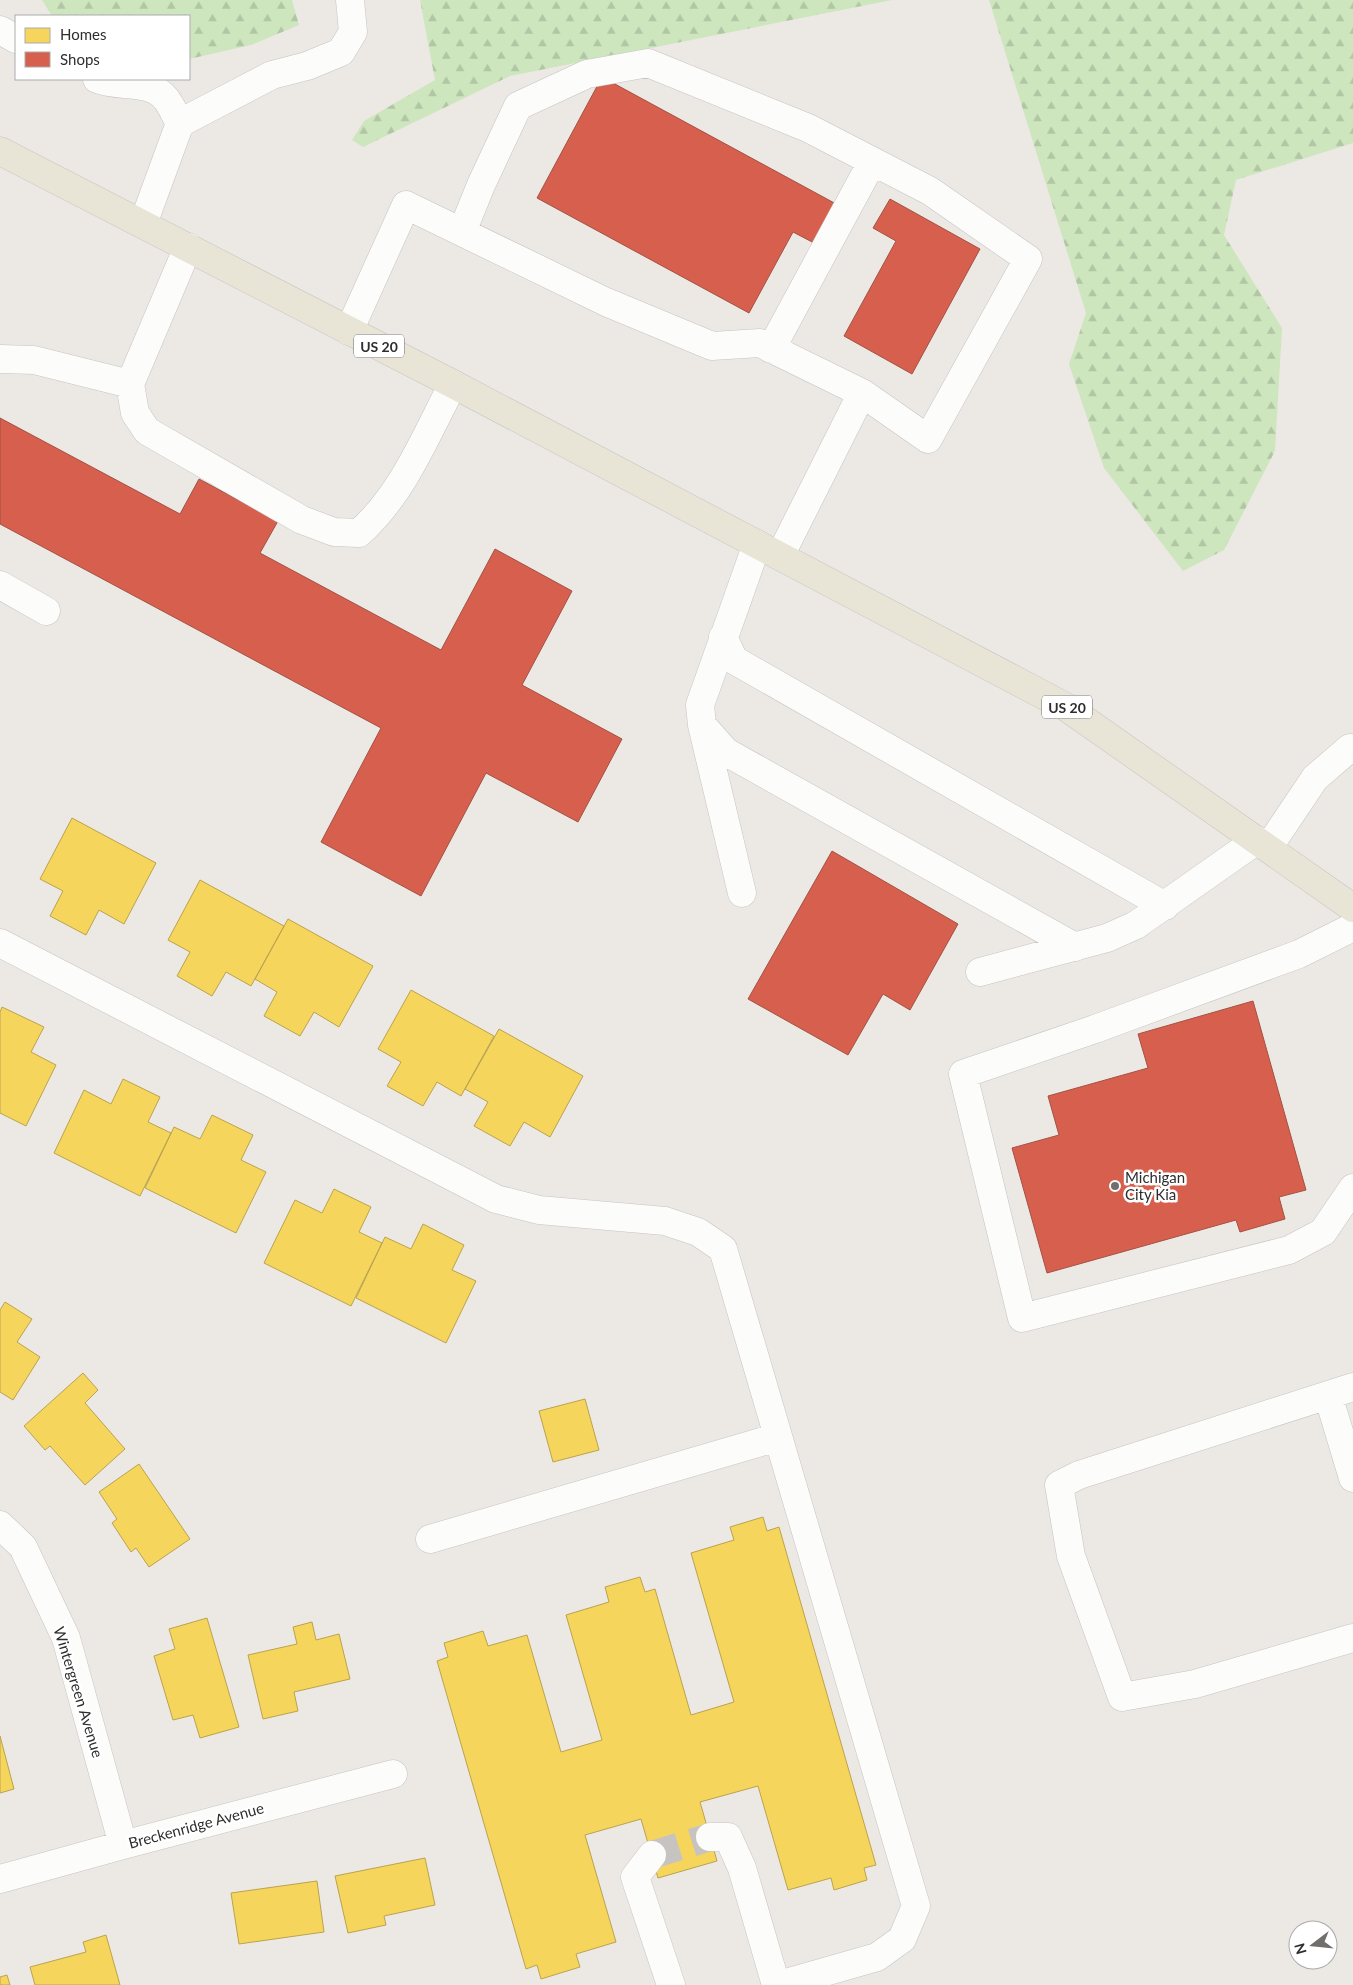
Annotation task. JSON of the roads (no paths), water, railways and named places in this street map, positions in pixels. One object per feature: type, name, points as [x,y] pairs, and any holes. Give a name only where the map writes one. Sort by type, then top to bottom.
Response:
[{"type":"main road","name":"US 20","points":[[0,151],[453,384],[1066,707],[1353,908]]},
{"type":"street","points":[[143,224],[180,124],[272,75],[307,66],[341,52],[353,32],[350,0]]},
{"type":"street","points":[[0,30],[15,38]]},
{"type":"street","points":[[349,331],[406,205],[606,302],[712,346],[760,343],[862,393],[928,439],[1028,259],[930,191],[808,128],[648,63],[587,74],[518,106],[481,185],[462,232]]},
{"type":"street","points":[[99,80],[106,83],[146,87],[166,98],[180,124]]},
{"type":"street","points":[[771,349],[872,162]]},
{"type":"street","points":[[188,247],[130,384],[135,413],[148,431],[302,520],[334,532],[360,533],[378,516],[404,476],[453,384]]},
{"type":"street","points":[[0,359],[34,360],[130,384]]},
{"type":"street","points":[[742,893],[702,725],[700,705],[723,637],[769,550],[862,393]]},
{"type":"street","points":[[0,585],[46,611]]},
{"type":"street","points":[[723,637],[734,660],[1165,906]]},
{"type":"street","points":[[702,725],[726,752],[1075,947]]},
{"type":"street","points":[[980,972],[1107,938],[1128,929],[1262,844],[1315,778],[1350,748],[1353,750]]},
{"type":"street","points":[[1353,928],[1299,954],[1095,1029],[963,1074],[1022,1318],[1289,1250],[1323,1232],[1353,1188]]},
{"type":"street","points":[[0,943],[496,1199],[539,1210],[665,1221],[698,1232],[724,1250],[916,1906],[902,1939],[878,1957],[778,1985],[742,1868],[728,1838],[710,1837]]},
{"type":"street","points":[[1353,1478],[1340,1391],[1079,1475],[1059,1485],[1071,1556],[1122,1697],[1195,1684],[1353,1638]]},
{"type":"street","points":[[430,1539],[778,1437]]},
{"type":"street","name":"Wintergreen Avenue","points":[[0,1525],[23,1547],[66,1638],[123,1845]]},
{"type":"street","name":"Breckenridge Avenue","points":[[0,1880],[123,1845],[393,1774]]},
{"type":"street","points":[[652,1855],[635,1877],[670,1985]]},
{"type":"tunnel","points":[[652,1855],[710,1837]]},
{"type":"place","name":"Michigan City Kia","points":[[1115,1186]]}]
